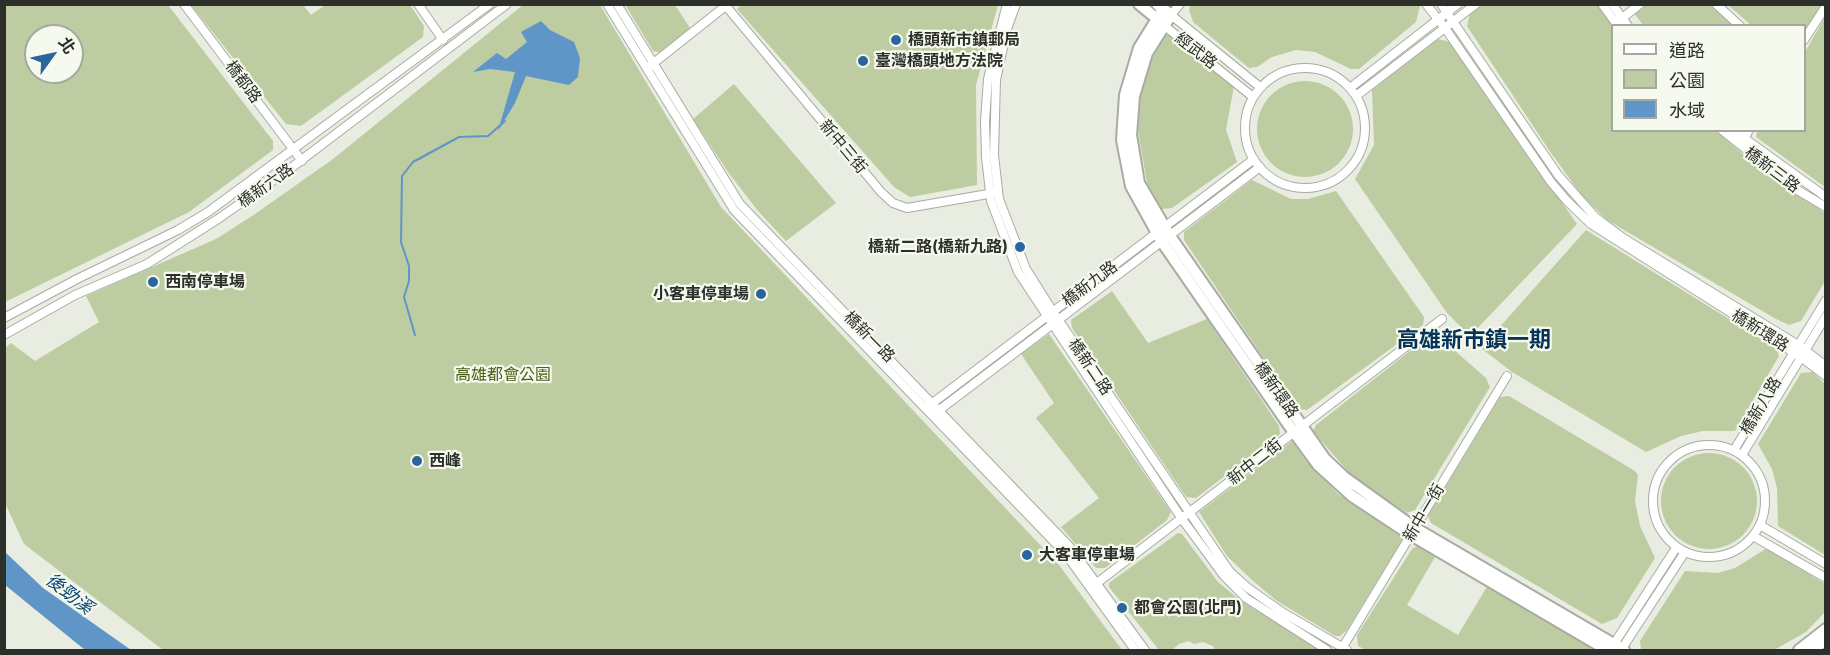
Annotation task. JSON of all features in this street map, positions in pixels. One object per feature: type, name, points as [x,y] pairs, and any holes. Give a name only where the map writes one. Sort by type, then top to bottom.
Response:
[{"type":"street","name":"橋都路","points":[[184,4],[302,161]]},
{"type":"street","points":[[418,4],[443,40]]},
{"type":"street","name":"橋新六路","points":[[4,318],[178,230],[294,150],[490,4]]},
{"type":"street","name":"橋新六路","points":[[4,335],[75,295],[147,264],[262,190],[507,4]]},
{"type":"street","name":"橋新一路","points":[[607,4],[650,67]]},
{"type":"street","name":"橋新一路","points":[[617,4],[650,67],[735,210],[810,292],[930,405],[1070,547],[1135,651]]},
{"type":"street","name":"橋新二路","points":[[1007,4],[988,79],[985,121],[994,193],[1049,315],[1051,325],[1182,519],[1224,576],[1246,598],[1327,651]]},
{"type":"street","name":"橋新二路","points":[[994,193],[996,80],[1007,29],[1016,4]]},
{"type":"street","name":"經武路","points":[[1139,4],[1253,97]]},
{"type":"street","name":"橋新環路","points":[[1180,4],[1165,8],[1159,21],[1139,48],[1131,70],[1125,95],[1122,140],[1131,186],[1298,430],[1318,465],[1337,484],[1413,532],[1616,649]]},
{"type":"street","name":"橋新環路","points":[[1426,4],[1551,182],[1566,201],[1591,224],[1826,366]]},
{"type":"street","name":"橋新環路","points":[[1441,4],[1558,175],[1594,217],[1799,351],[1826,376]]},
{"type":"street","points":[[1350,88],[1458,4]]},
{"type":"street","points":[[1356,96],[1476,4]]},
{"type":"street","points":[[1602,4],[1619,22]]},
{"type":"street","points":[[1612,4],[1619,22]]},
{"type":"street","points":[[1619,22],[1641,4]]},
{"type":"street","points":[[1716,4],[1738,24]]},
{"type":"street","points":[[650,67],[727,5]]},
{"type":"street","name":"新中三街","points":[[727,5],[880,192],[893,203],[907,208],[994,193]]},
{"type":"street","points":[[1806,37],[1826,6]]},
{"type":"street","name":"經武路","points":[[1165,8],[1260,87]]},
{"type":"street","points":[[1313,68],[1333,75],[1350,88],[1363,112],[1364,137],[1356,161],[1344,174],[1324,185],[1296,187],[1282,184],[1260,168],[1248,148],[1245,122],[1253,97],[1260,87],[1284,71],[1313,68]]},
{"type":"street","name":"橋新三路","points":[[1725,132],[1826,197]]},
{"type":"street","name":"橋新三路","points":[[1734,132],[1742,142],[1799,191],[1826,207]]},
{"type":"street","points":[[1742,142],[1748,132]]},
{"type":"street","name":"橋新九路","points":[[937,412],[1058,320],[1254,159]]},
{"type":"street","name":"橋新九路","points":[[930,405],[1049,315],[1260,168]]},
{"type":"street","name":"橋新八路","points":[[1742,455],[1826,300]]},
{"type":"street","name":"橋新二路","points":[[1049,315],[1058,320],[1227,567],[1248,588],[1343,650]]},
{"type":"street","name":"橋新八路","points":[[1734,450],[1799,351],[1826,316]]},
{"type":"street","name":"新中二街","points":[[1094,586],[1442,319]]},
{"type":"street","name":"新中一街","points":[[1343,650],[1507,376]]},
{"type":"street","points":[[1702,444],[1719,445],[1742,455],[1756,469],[1764,487],[1765,507],[1754,536],[1740,549],[1723,556],[1704,558],[1676,548],[1657,525],[1653,509],[1652,493],[1661,470],[1672,457],[1702,444]]},
{"type":"street","points":[[1760,525],[1826,564]]},
{"type":"street","points":[[1754,536],[1826,578]]},
{"type":"street","points":[[1616,649],[1676,548]]},
{"type":"street","points":[[1616,649],[1685,552]]},
{"type":"street","name":"橋新一路","points":[[1094,586],[1145,651]]},
{"type":"street","points":[[1799,651],[1826,629]]},
{"type":"street","points":[[1812,651],[1826,640]]},
{"type":"green space","points":[[5,4],[168,5],[273,141],[273,150],[189,212],[5,302]]},
{"type":"green space","points":[[628,4],[675,5],[690,28],[661,53],[653,51],[626,6]]},
{"type":"green space","points":[[1191,4],[1418,4],[1420,6],[1416,22],[1359,69],[1351,69],[1315,52],[1296,50],[1272,57],[1257,67],[1249,68],[1193,22],[1189,10]]},
{"type":"green space","points":[[191,5],[303,5],[311,15],[325,5],[410,5],[424,26],[423,37],[301,126],[286,124]]},
{"type":"green space","name":"高雄都會公園","points":[[523,5],[600,5],[721,207],[1059,565],[1122,650],[163,650],[24,544],[5,503],[5,348],[11,343],[35,361],[99,322],[86,296],[216,239],[255,214],[333,159]]},
{"type":"green space","points":[[742,5],[998,5],[976,85],[977,185],[910,197],[894,187],[737,9]]},
{"type":"green space","points":[[1482,5],[1597,5],[1613,24],[1611,24],[1611,132],[1717,132],[1750,160],[1825,213],[1825,281],[1801,321],[1789,325],[1776,319],[1607,220],[1582,196],[1549,150],[1467,26],[1470,13]]},
{"type":"green space","points":[[1646,5],[1710,5],[1732,24],[1642,24],[1634,13]]},
{"type":"green space","points":[[1728,5],[1821,5],[1806,29],[1806,24],[1750,24]]},
{"type":"green space","points":[[1825,17],[1825,187],[1756,137],[1757,132],[1806,132],[1806,50]]},
{"type":"green space","points":[[1163,35],[1175,35],[1234,86],[1226,130],[1237,162],[1172,208],[1161,209],[1148,188],[1137,126],[1142,84],[1154,48]]},
{"type":"green space","points":[[1438,39],[1450,42],[1577,224],[1470,336],[1447,313],[1355,179],[1374,145],[1372,90]]},
{"type":"green space","points":[[1296,81],[1314,81],[1332,89],[1345,102],[1353,120],[1350,148],[1332,169],[1314,177],[1296,177],[1278,169],[1265,156],[1257,138],[1257,120],[1265,102],[1278,89]]},
{"type":"green space","points":[[734,84],[836,203],[786,241],[758,211],[728,172],[693,119]]},
{"type":"green space","points":[[1252,180],[1291,199],[1308,199],[1336,191],[1424,317],[1423,325],[1307,410],[1298,409],[1184,240],[1184,232]]},
{"type":"green space","points":[[1586,230],[1777,349],[1779,356],[1735,431],[1703,431],[1681,436],[1646,452],[1512,372],[1481,348]]},
{"type":"green space","points":[[1112,291],[1148,343],[1207,319],[1279,426],[1280,434],[1196,498],[1186,497],[1072,328],[1071,320]]},
{"type":"green space","points":[[1049,334],[1171,512],[1167,520],[1105,568],[1096,568],[1061,527],[1099,498],[1036,418],[1054,403],[1021,354]]},
{"type":"green space","points":[[1430,335],[1438,336],[1486,378],[1490,387],[1415,510],[1407,513],[1355,480],[1313,431],[1316,425]]},
{"type":"green space","points":[[1813,372],[1825,384],[1825,555],[1778,526],[1777,488],[1772,469],[1758,444],[1801,373]]},
{"type":"green space","points":[[1509,396],[1635,471],[1638,475],[1635,501],[1640,526],[1655,558],[1617,618],[1602,624],[1431,523],[1428,516],[1500,397]]},
{"type":"green space","points":[[1292,441],[1306,461],[1338,494],[1404,537],[1347,630],[1340,636],[1335,636],[1277,601],[1252,580],[1227,556],[1199,512]]},
{"type":"green space","points":[[1700,453],[1718,453],[1736,461],[1749,474],[1757,492],[1754,520],[1736,541],[1718,549],[1700,549],[1682,541],[1669,528],[1661,510],[1661,492],[1669,474],[1682,461]]},
{"type":"green space","points":[[1178,533],[1182,534],[1218,582],[1241,601],[1320,650],[1215,650],[1213,646],[1203,642],[1194,644],[1189,641],[1179,644],[1172,650],[1159,650],[1109,587],[1109,583]]},
{"type":"green space","points":[[1417,546],[1435,557],[1407,605],[1458,635],[1488,585],[1584,642],[1592,650],[1366,650],[1358,646],[1357,635],[1412,549]]},
{"type":"green space","points":[[1767,548],[1825,584],[1825,612],[1806,632],[1774,650],[1641,650],[1640,641],[1685,571],[1718,573],[1735,568]]},
{"type":"water","points":[[541,21],[550,30],[574,42],[580,58],[578,77],[569,85],[526,76],[515,103],[498,131],[515,72],[490,69],[473,72],[497,53],[506,59],[527,42],[521,32]]},
{"type":"water","name":"後勁溪","points":[[4,551],[43,588],[131,650],[85,650],[5,585]]},
{"type":"waterway","points":[[415,335],[404,297],[409,281],[409,266],[401,242],[402,176],[413,162],[459,137],[488,136],[505,121]]},
{"type":"place","name":"橋頭新市鎮郵局","points":[[896,40]]},
{"type":"place","name":"臺灣橋頭地方法院","points":[[863,61]]},
{"type":"place","name":"橋新二路(橋新九路)","points":[[1020,247]]},
{"type":"place","name":"西南停車場","points":[[153,282]]},
{"type":"place","name":"小客車停車場","points":[[761,294]]},
{"type":"place","name":"西峰","points":[[417,461]]},
{"type":"place","name":"大客車停車場","points":[[1027,555]]},
{"type":"place","name":"都會公園(北門)","points":[[1122,608]]},
{"type":"district","name":"高雄新市鎮一期","points":[[1474,340]]}]
